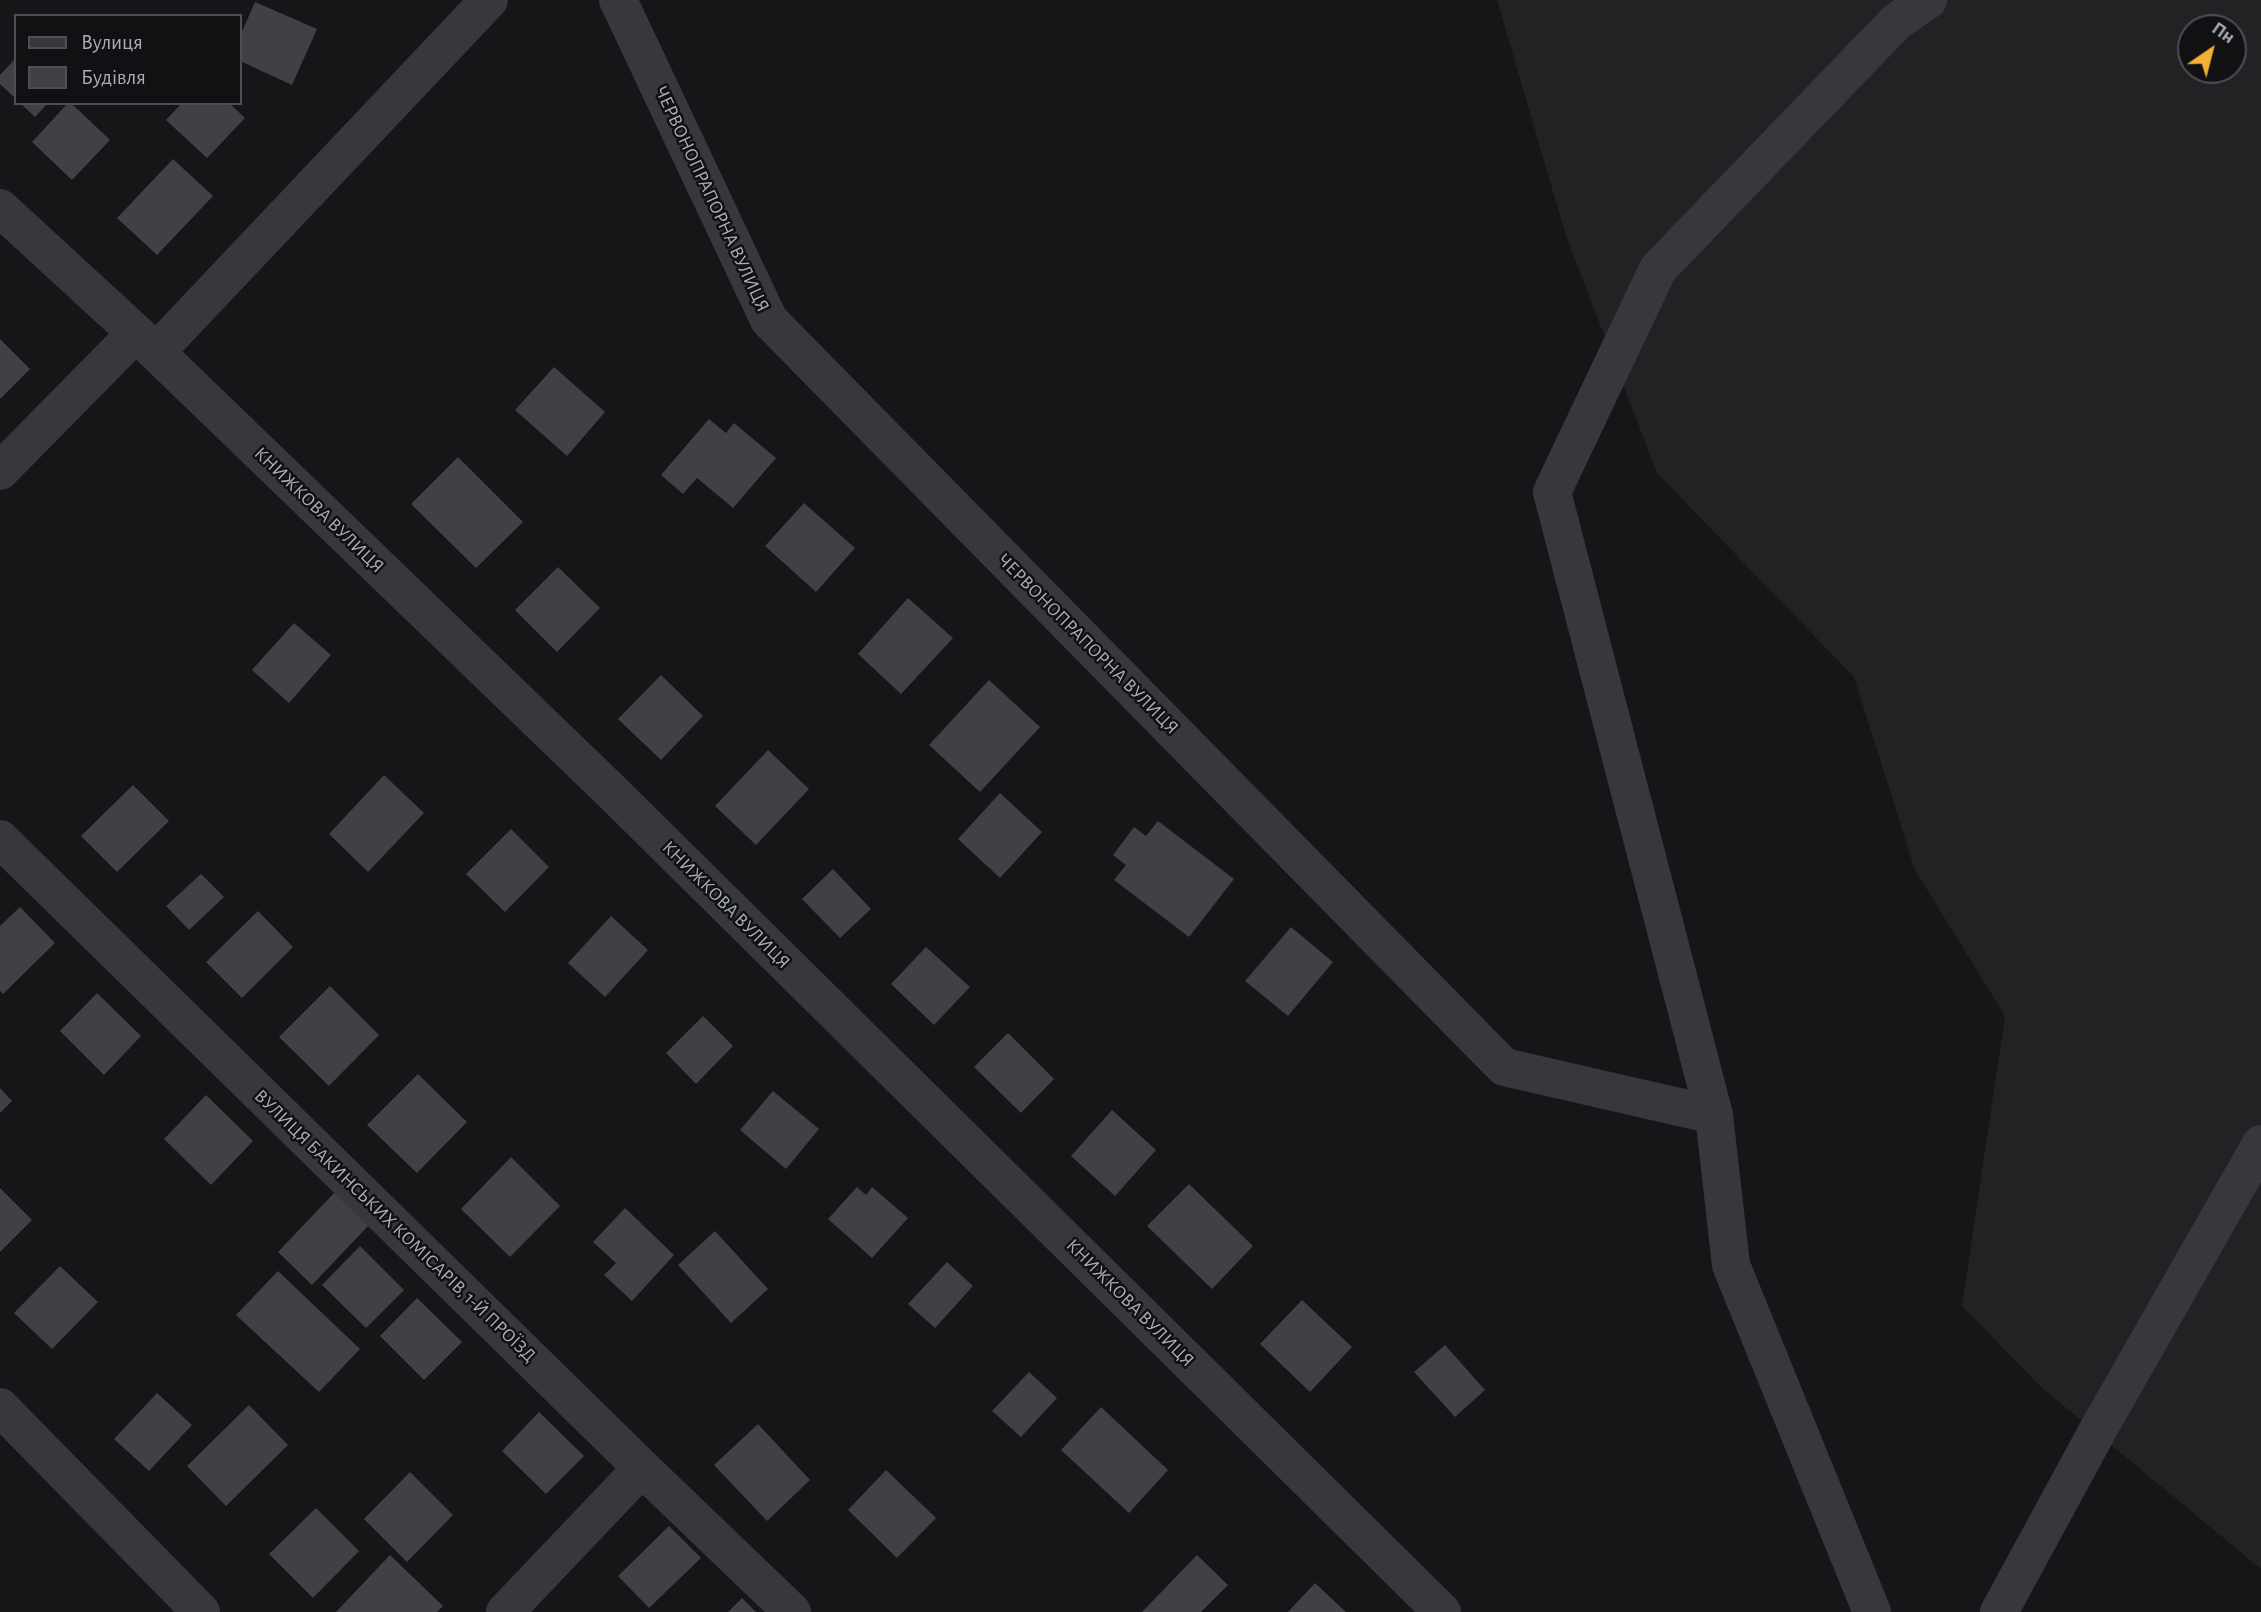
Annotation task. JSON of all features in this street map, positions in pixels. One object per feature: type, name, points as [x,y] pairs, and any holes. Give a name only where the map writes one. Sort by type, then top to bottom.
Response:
[{"type":"street","points":[[0,471],[146,342],[489,0]]},
{"type":"street","name":"ЧЕРВОНОПРАПОРНА ВУЛИЦЯ","points":[[618,0],[769,320],[1504,1068],[1714,1115]]},
{"type":"street","points":[[1872,1612],[1731,1265],[1714,1115],[1552,492],[1658,269],[1897,21],[1928,0]]},
{"type":"street","name":"КНИЖКОВА ВУЛИЦЯ","points":[[0,208],[146,342],[612,792],[1443,1612]]},
{"type":"street","name":"ВУЛИЦЯ БАКИНСЬКИХ КОМІСАРІВ, 1-Й ПРОЇЗД","points":[[0,839],[792,1612]]},
{"type":"street","points":[[1999,1612],[2106,1416],[2261,1144]]},
{"type":"street","points":[[0,1408],[201,1612]]},
{"type":"street","points":[[505,1612],[642,1468]]},
{"type":"shaded area","points":[[1497,0],[2261,0],[2261,1569],[2041,1387],[1962,1306],[2005,1016],[1915,870],[1854,677],[1657,473],[1566,236]]},
{"type":"building","points":[[255,2],[317,29],[292,85],[242,62],[242,31]]},
{"type":"building","points":[[14,60],[14,97],[0,84],[0,75]]},
{"type":"building","points":[[22,105],[46,105],[35,117]]},
{"type":"building","points":[[66,105],[73,105],[110,140],[72,180],[32,142]]},
{"type":"building","points":[[180,105],[231,105],[245,118],[207,158],[166,120]]},
{"type":"building","points":[[173,159],[213,196],[157,255],[117,218]]},
{"type":"building","points":[[0,339],[30,369],[0,399]]},
{"type":"building","points":[[554,367],[605,412],[567,456],[515,410]]},
{"type":"building","points":[[709,419],[726,433],[734,423],[776,458],[733,508],[697,478],[683,494],[661,475]]},
{"type":"building","points":[[458,457],[523,522],[476,568],[411,504]]},
{"type":"building","points":[[804,503],[855,548],[816,592],[765,546]]},
{"type":"building","points":[[558,567],[600,608],[557,652],[515,610]]},
{"type":"building","points":[[908,598],[953,638],[901,694],[858,654]]},
{"type":"building","points":[[294,623],[331,655],[289,703],[252,670]]},
{"type":"building","points":[[661,675],[703,716],[661,760],[618,719]]},
{"type":"building","points":[[989,680],[1040,727],[980,792],[929,745]]},
{"type":"building","points":[[768,750],[809,789],[756,845],[715,806]]},
{"type":"building","points":[[384,775],[424,813],[368,872],[329,834]]},
{"type":"building","points":[[133,785],[169,821],[117,872],[81,836]]},
{"type":"building","points":[[1000,793],[1042,832],[1000,878],[958,839]]},
{"type":"building","points":[[1158,821],[1234,879],[1189,937],[1114,880],[1126,865],[1113,855],[1134,827],[1146,836]]},
{"type":"building","points":[[511,829],[549,867],[505,912],[466,874]]},
{"type":"building","points":[[833,869],[871,909],[840,938],[802,899]]},
{"type":"building","points":[[201,874],[224,897],[189,930],[166,906]]},
{"type":"building","points":[[20,907],[55,943],[3,994],[0,991],[0,926]]},
{"type":"building","points":[[258,911],[293,947],[242,998],[206,962]]},
{"type":"building","points":[[611,916],[648,950],[605,997],[568,963]]},
{"type":"building","points":[[1291,927],[1333,962],[1288,1016],[1245,981]]},
{"type":"building","points":[[926,947],[970,987],[934,1025],[891,984]]},
{"type":"building","points":[[330,986],[379,1035],[329,1086],[279,1037]]},
{"type":"building","points":[[97,993],[141,1036],[104,1075],[60,1031]]},
{"type":"building","points":[[703,1016],[733,1046],[696,1084],[666,1053]]},
{"type":"building","points":[[1008,1033],[1054,1079],[1021,1113],[974,1067]]},
{"type":"building","points":[[418,1074],[467,1122],[417,1173],[367,1125]]},
{"type":"building","points":[[0,1088],[12,1101],[0,1113]]},
{"type":"building","points":[[773,1091],[819,1129],[786,1169],[740,1130]]},
{"type":"building","points":[[206,1095],[253,1141],[211,1185],[164,1139]]},
{"type":"building","points":[[1112,1110],[1156,1150],[1115,1196],[1071,1156]]},
{"type":"building","points":[[511,1157],[560,1206],[510,1257],[461,1209]]},
{"type":"building","points":[[1189,1184],[1253,1246],[1212,1289],[1147,1226]]},
{"type":"building","points":[[857,1187],[866,1195],[872,1187],[908,1218],[872,1258],[828,1219]]},
{"type":"building","points":[[0,1188],[32,1220],[0,1252]]},
{"type":"building","points":[[335,1192],[369,1225],[312,1285],[278,1252]]},
{"type":"building","points":[[625,1208],[674,1255],[632,1301],[604,1275],[616,1263],[593,1242]]},
{"type":"building","points":[[715,1231],[768,1289],[731,1323],[678,1265]]},
{"type":"building","points":[[360,1246],[404,1290],[366,1328],[322,1285]]},
{"type":"building","points":[[947,1262],[973,1286],[935,1328],[908,1304]]},
{"type":"building","points":[[60,1266],[98,1302],[52,1349],[14,1313]]},
{"type":"building","points":[[278,1271],[360,1349],[319,1392],[236,1315]]},
{"type":"building","points":[[417,1298],[462,1342],[424,1380],[380,1336]]},
{"type":"building","points":[[1302,1300],[1352,1347],[1310,1392],[1260,1344]]},
{"type":"building","points":[[1445,1345],[1485,1390],[1455,1417],[1414,1372]]},
{"type":"building","points":[[1029,1372],[1057,1398],[1021,1437],[992,1411]]},
{"type":"building","points":[[157,1393],[192,1425],[149,1471],[114,1439]]},
{"type":"building","points":[[249,1405],[288,1445],[226,1506],[187,1466]]},
{"type":"building","points":[[1101,1407],[1168,1470],[1129,1513],[1061,1450]]},
{"type":"building","points":[[539,1412],[584,1456],[546,1494],[502,1451]]},
{"type":"building","points":[[758,1424],[810,1480],[767,1521],[714,1465]]},
{"type":"building","points":[[886,1470],[936,1518],[897,1558],[848,1510]]},
{"type":"building","points":[[410,1472],[453,1515],[407,1562],[364,1519]]},
{"type":"building","points":[[316,1508],[359,1551],[313,1598],[269,1554]]},
{"type":"building","points":[[669,1526],[701,1558],[649,1608],[618,1576]]},
{"type":"building","points":[[390,1555],[443,1606],[437,1612],[336,1612]]},
{"type":"building","points":[[1197,1555],[1228,1585],[1201,1612],[1142,1612]]},
{"type":"building","points":[[1315,1583],[1346,1612],[1288,1612]]},
{"type":"building","points":[[742,1598],[756,1612],[728,1612]]}]
